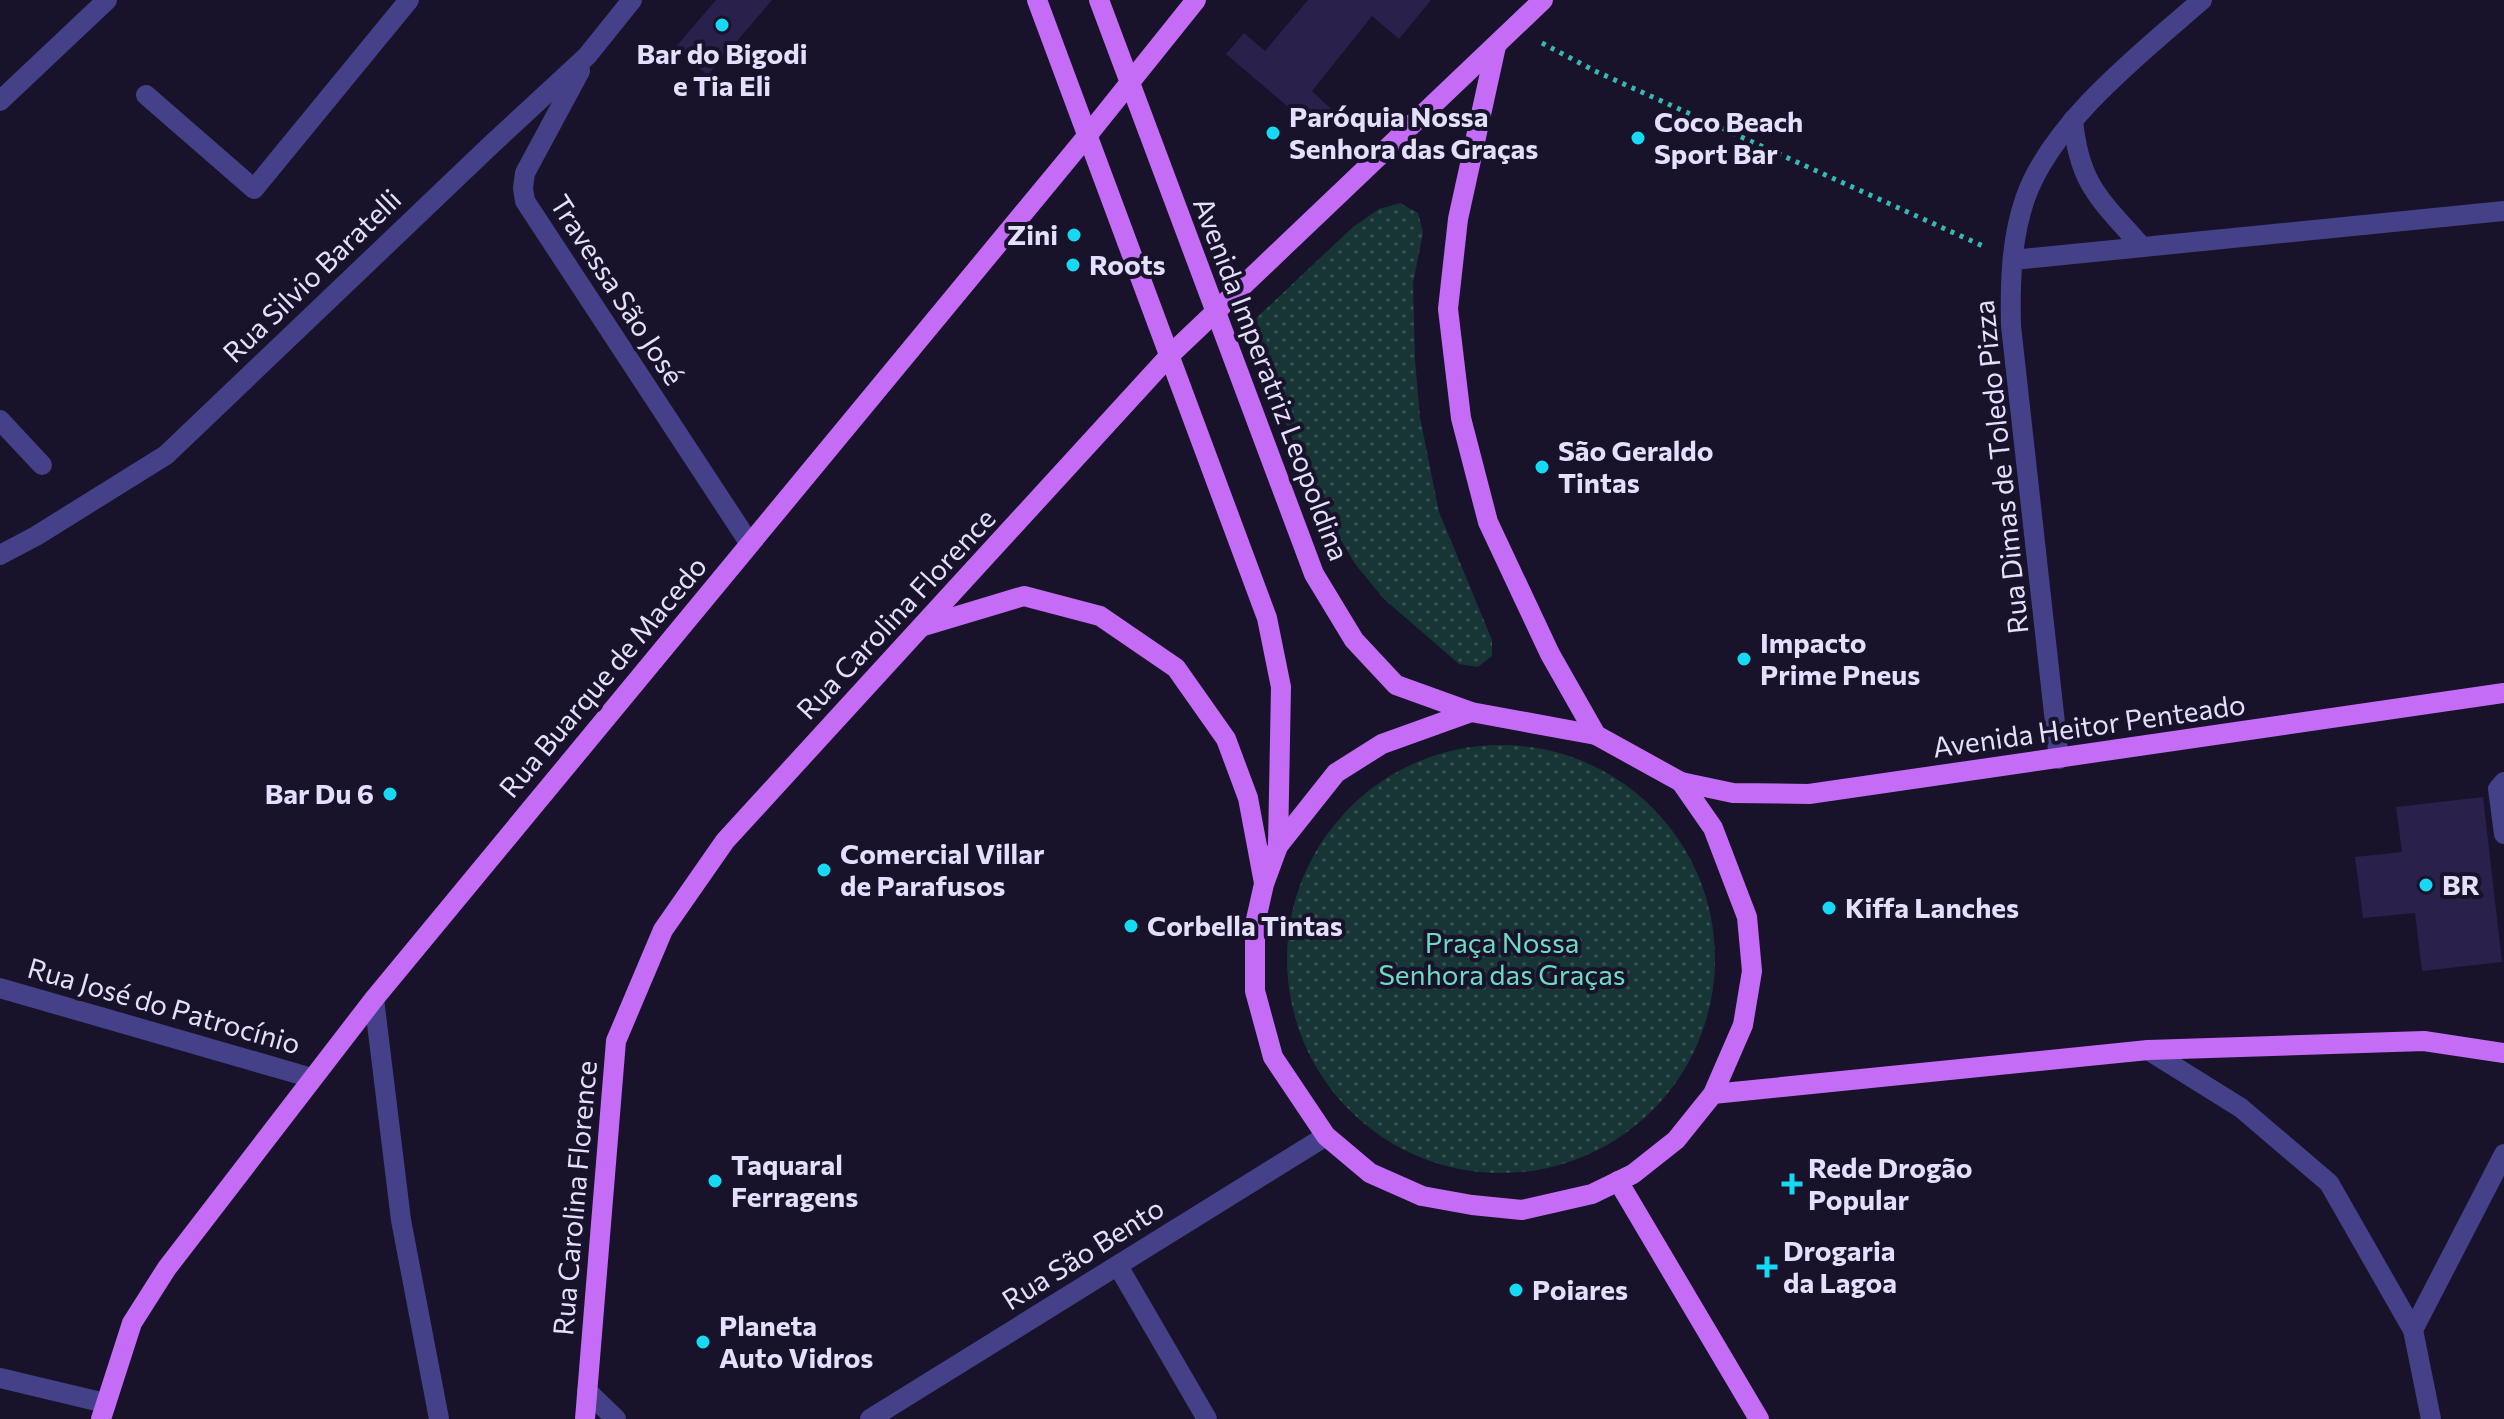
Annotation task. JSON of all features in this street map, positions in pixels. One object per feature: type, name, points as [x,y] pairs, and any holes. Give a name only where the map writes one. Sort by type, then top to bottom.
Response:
[{"type":"main road","points":[[1037,0],[1267,618],[1281,687],[1278,846]]},
{"type":"main road","name":"Avenida Imperatriz Leopoldina","points":[[1099,0],[1314,574],[1354,640],[1396,685],[1471,712]]},
{"type":"main road","name":"Rua Buarque de Macedo","points":[[103,1411],[132,1323],[160,1279],[312,1078],[1196,0]]},
{"type":"main road","name":"Rua Carolina Florence","points":[[585,1419],[616,1041],[663,930],[725,841],[1170,355],[1543,0]]},
{"type":"main road","points":[[1496,46],[1458,219],[1448,309],[1461,418],[1488,522],[1550,654],[1596,735]]},
{"type":"main road","points":[[924,626],[1024,596],[1100,616],[1176,668],[1226,739],[1248,798],[1264,884]]},
{"type":"main road","name":"Avenida Heitor Penteado","points":[[1681,782],[1733,793],[1809,794],[2504,693]]},
{"type":"main road","points":[[1471,712],[1596,735],[1681,782],[1713,828],[1747,917],[1752,971],[1743,1025],[1713,1094],[1676,1140],[1633,1174],[1592,1194],[1522,1210],[1422,1196],[1370,1173],[1326,1136],[1273,1057],[1255,991],[1255,924],[1264,884],[1278,846],[1336,773],[1382,744],[1471,712]]},
{"type":"main road","points":[[1713,1094],[2148,1050],[2424,1041],[2504,1053]]},
{"type":"main road","points":[[1618,1181],[1759,1419]]},
{"type":"street","points":[[0,101],[107,0]]},
{"type":"street","points":[[146,95],[254,189],[409,0]]},
{"type":"street","name":"Rua Silvio Baratelli","points":[[0,555],[166,455],[587,56],[632,0]]},
{"type":"street","name":"Rua Dimas de Toledo Pizza","points":[[2059,759],[2011,326],[2013,260],[2025,199],[2039,169],[2073,120],[2142,52],[2202,0]]},
{"type":"street","name":"Travessa São José","points":[[587,56],[525,173],[525,201],[750,544]]},
{"type":"street","points":[[2073,120],[2078,158],[2091,189],[2142,247]]},
{"type":"street","points":[[2013,260],[2504,211]]},
{"type":"street","points":[[0,420],[42,465]]},
{"type":"street","points":[[2504,782],[2498,789],[2504,834]]},
{"type":"street","name":"Rua José do Patrocínio","points":[[0,988],[312,1078]]},
{"type":"street","points":[[374,999],[401,1220],[439,1419]]},
{"type":"street","points":[[2148,1050],[2241,1108],[2329,1183],[2413,1330],[2431,1419]]},
{"type":"street","name":"Rua São Bento","points":[[870,1419],[1326,1136]]},
{"type":"street","points":[[2413,1330],[2504,1154]]},
{"type":"street","points":[[1118,1266],[1207,1419]]},
{"type":"street","points":[[0,1378],[103,1411]]},
{"type":"street","points":[[587,1391],[616,1419]]},
{"type":"path","points":[[1513,28],[1595,71],[2013,260]]},
{"type":"green space","points":[[1400,203],[1418,213],[1423,233],[1413,283],[1415,360],[1420,417],[1439,512],[1492,640],[1492,656],[1478,667],[1459,664],[1384,599],[1355,564],[1320,504],[1280,410],[1250,324],[1353,227],[1379,209]]},
{"type":"green space","name":"Praça Nossa Senhora das Graças","points":[[1501,745],[1543,749],[1583,761],[1620,781],[1653,807],[1679,840],[1699,877],[1711,917],[1715,959],[1711,1001],[1699,1041],[1679,1078],[1653,1111],[1620,1137],[1583,1157],[1543,1169],[1501,1173],[1459,1169],[1419,1157],[1382,1137],[1349,1111],[1323,1078],[1303,1041],[1291,1001],[1287,959],[1291,917],[1303,877],[1323,840],[1349,807],[1382,781],[1419,761],[1459,749]]},
{"type":"building","name":"Bar do Bigodi e Tia Eli","points":[[716,0],[772,0],[708,75],[674,49]]},
{"type":"building","points":[[1308,0],[1431,0],[1399,39],[1372,16],[1312,91],[1331,109],[1315,130],[1226,54],[1244,33],[1265,51]]},
{"type":"building","name":"BR","points":[[2483,797],[2502,962],[2422,971],[2415,913],[2363,918],[2355,857],[2402,852],[2396,807]]},
{"type":"place","name":"Bar do Bigodi e Tia Eli","points":[[722,25]]},
{"type":"place","name":"Paróquia Nossa Senhora das Graças","points":[[1273,133]]},
{"type":"place","name":"Coco Beach Sport Bar","points":[[1638,138]]},
{"type":"place","name":"Zini","points":[[1074,235]]},
{"type":"place","name":"Roots","points":[[1073,265]]},
{"type":"place","name":"São Geraldo Tintas","points":[[1542,467]]},
{"type":"place","name":"Impacto Prime Pneus","points":[[1744,659]]},
{"type":"place","name":"Bar Du 6","points":[[390,794]]},
{"type":"place","name":"Comercial Villar de Parafusos","points":[[824,870]]},
{"type":"place","name":"BR","points":[[2426,885]]},
{"type":"place","name":"Kiffa Lanches","points":[[1829,908]]},
{"type":"place","name":"Corbella Tintas","points":[[1131,926]]},
{"type":"place","name":"Taquaral Ferragens","points":[[715,1181]]},
{"type":"place","name":"Rede Drogão Popular","points":[[1792,1184]]},
{"type":"place","name":"Drogaria da Lagoa","points":[[1767,1267]]},
{"type":"place","name":"Poiares","points":[[1516,1290]]},
{"type":"place","name":"Planeta Auto Vidros","points":[[703,1342]]}]
